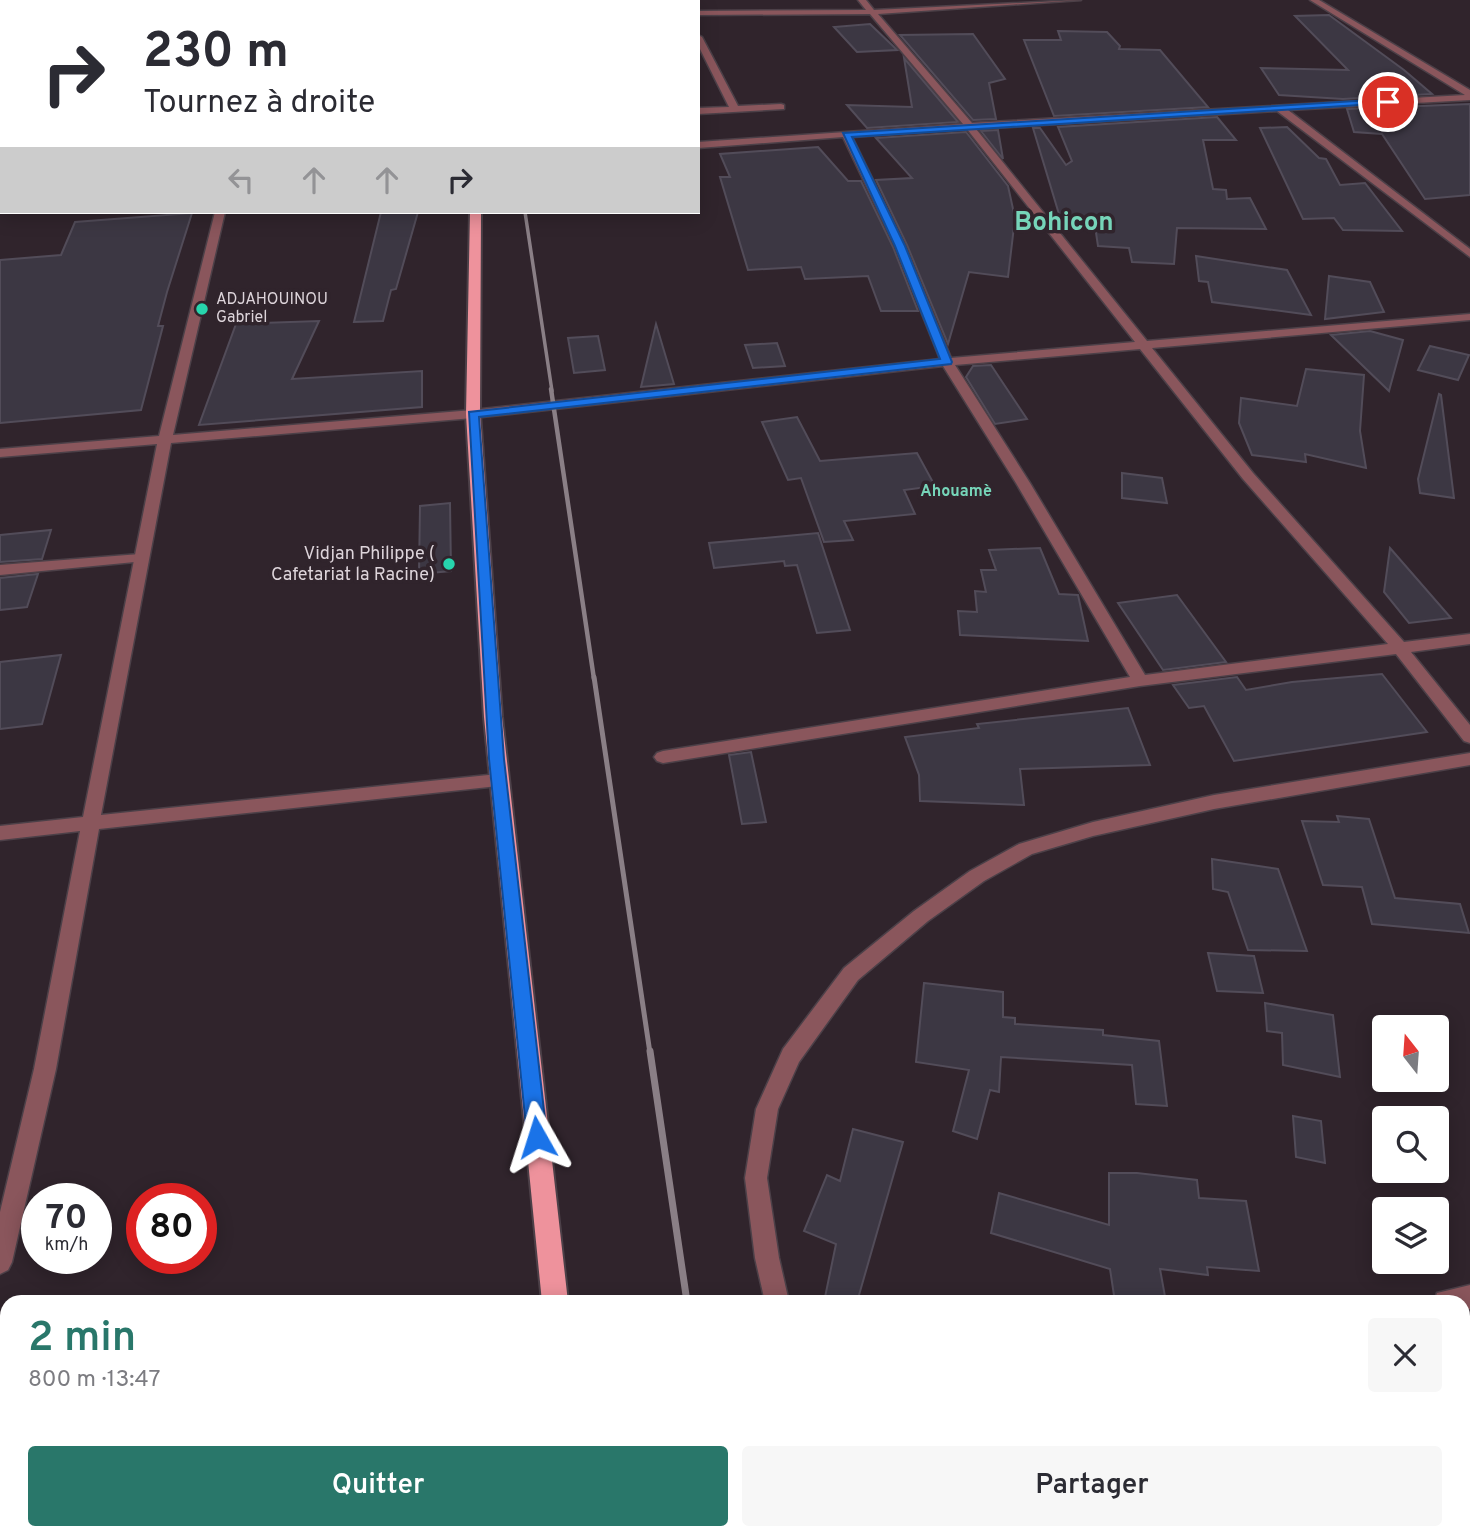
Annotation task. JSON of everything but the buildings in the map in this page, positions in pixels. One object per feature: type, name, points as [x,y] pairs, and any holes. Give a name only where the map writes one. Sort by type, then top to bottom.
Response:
[{"type":"highway","points":[[475,214],[473,414],[498,780],[554,1295]]},
{"type":"street","points":[[862,0],[969,126],[1248,476],[1398,646],[1470,737]]},
{"type":"street","points":[[700,13],[871,12],[1077,0]]},
{"type":"street","points":[[1314,0],[1470,95]]},
{"type":"street","points":[[700,41],[734,110]]},
{"type":"street","points":[[700,145],[1470,95]]},
{"type":"street","points":[[700,111],[781,107]]},
{"type":"street","points":[[1279,108],[1470,254]]},
{"type":"street","points":[[846,134],[900,246],[947,362],[1023,483],[1139,681]]},
{"type":"street","points":[[0,1262],[45,1069],[140,558],[165,439],[220,214]]},
{"type":"street","points":[[0,453],[473,414],[947,362],[1470,317]]},
{"type":"street","points":[[0,570],[140,558]]},
{"type":"street","points":[[663,757],[1139,681],[1398,646],[1470,639]]},
{"type":"street","points":[[775,1295],[767,1258],[756,1178],[766,1109],[790,1056],[851,974],[921,916],[977,876],[1027,849],[1093,829],[1214,802],[1470,759]]},
{"type":"street","points":[[0,833],[498,780]]},
{"type":"railway","points":[[525,214],[552,391]]},
{"type":"railway","points":[[551,389],[594,679]]},
{"type":"railway","points":[[594,677],[650,1053]]},
{"type":"railway","points":[[650,1051],[686,1295]]},
{"type":"place","name":"ADJAHOUINOU Gabriel","points":[[202,309]]},
{"type":"place","name":"Vidjan Philippe ( Cafetariat la Racine)","points":[[449,564]]},
{"type":"district","name":"Bohicon","points":[[1064,223]]},
{"type":"district","name":"Ahouamè","points":[[956,492]]},
{"type":"route","points":[[537,1137],[496,759],[473,414],[947,362],[900,246],[846,134],[1388,102]]}]
